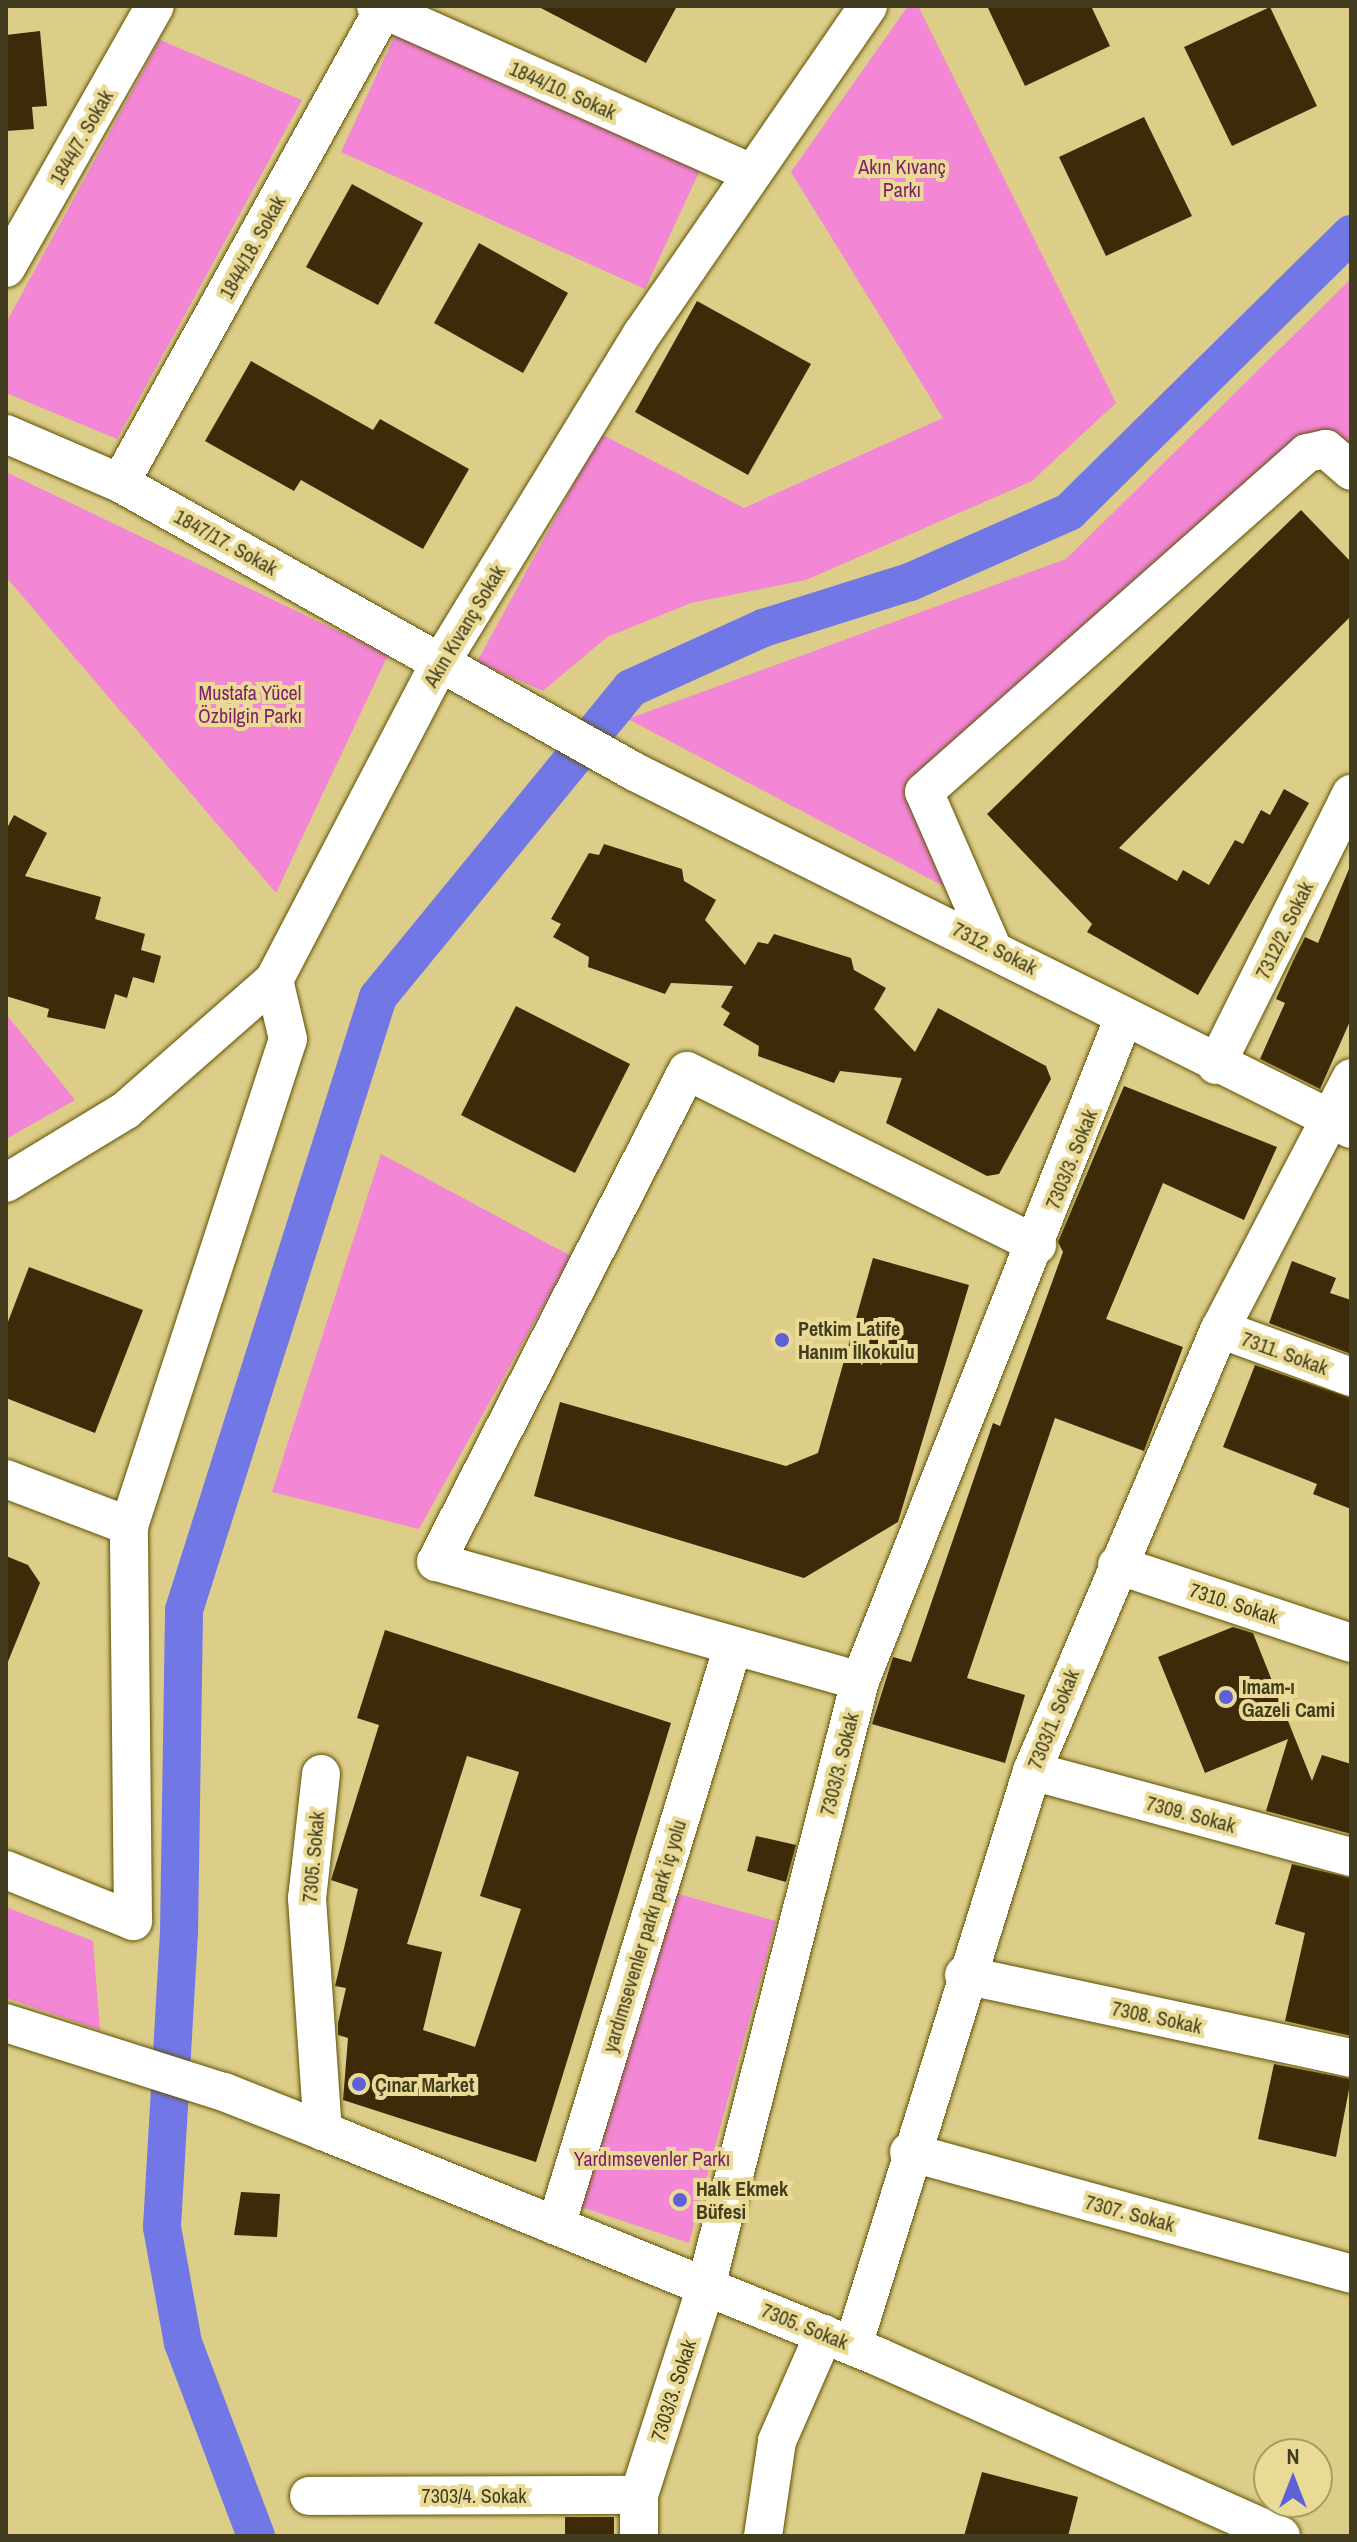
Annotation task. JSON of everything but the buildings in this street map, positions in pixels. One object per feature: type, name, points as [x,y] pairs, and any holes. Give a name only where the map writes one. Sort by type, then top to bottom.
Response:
[{"type":"street","name":"1844/7. Sokak","points":[[6,268],[155,6]]},
{"type":"street","name":"Akın Kıvanç Sokak","points":[[6,1183],[126,1110],[274,980],[439,665],[642,334],[868,6]]},
{"type":"street","name":"1844/10. Sokak","points":[[379,8],[751,173]]},
{"type":"street","name":"1844/18. Sokak","points":[[120,483],[379,8]]},
{"type":"street","name":"1847/17. Sokak","points":[[6,434],[120,483],[518,709]]},
{"type":"street","points":[[991,945],[924,792],[1307,453],[1326,449],[1351,471]]},
{"type":"street","name":"7312. Sokak","points":[[518,709],[635,772],[991,945],[1216,1065],[1341,1125]]},
{"type":"street","name":"7312/2. Sokak","points":[[1216,1065],[1351,794]]},
{"type":"street","points":[[6,1870],[133,1921],[129,1526],[288,1039],[274,980]]},
{"type":"street","name":"7303/3. Sokak","points":[[639,2536],[639,2495],[706,2286],[860,1681],[1037,1245],[1124,1017]]},
{"type":"street","points":[[860,1681],[436,1562],[687,1071],[1037,1245]]},
{"type":"street","name":"7303/1. Sokak","points":[[763,2536],[777,2441],[838,2340],[909,2152],[1032,1771],[1117,1565],[1220,1329],[1341,1125],[1351,1078]]},
{"type":"street","name":"7311. Sokak","points":[[1220,1329],[1351,1377]]},
{"type":"street","points":[[6,1479],[129,1526]]},
{"type":"street","name":"7310. Sokak","points":[[1117,1565],[1351,1643]]},
{"type":"street","name":"yardımsevenler parkı park iç yolu","points":[[556,2226],[733,1646]]},
{"type":"street","name":"7309. Sokak","points":[[1032,1771],[1351,1857]]},
{"type":"street","name":"7305. Sokak","points":[[321,1774],[307,1898],[323,2131]]},
{"type":"street","name":"7308. Sokak","points":[[964,1975],[1351,2058]]},
{"type":"street","name":"7305. Sokak","points":[[6,2023],[224,2092],[323,2131],[838,2340],[1281,2536]]},
{"type":"street","name":"7307. Sokak","points":[[909,2152],[1351,2274]]},
{"type":"street","name":"7303/4. Sokak","points":[[309,2496],[639,2495]]},
{"type":"green space","name":"Akın Kıvanç Parkı","points":[[908,6],[918,6],[1116,403],[1032,481],[806,580],[691,603],[607,637],[543,691],[477,662],[601,434],[744,508],[943,418],[791,172]]},
{"type":"green space","points":[[397,31],[701,168],[645,289],[341,152]]},
{"type":"green space","points":[[160,40],[302,100],[117,439],[6,393],[6,323]]},
{"type":"green space","points":[[1351,279],[1351,452],[1299,444],[906,785],[949,889],[628,719],[1066,559]]},
{"type":"green space","name":"Mustafa Yücel Özbilgin Parkı","points":[[6,472],[388,655],[276,893],[6,577]]},
{"type":"green space","points":[[6,1014],[75,1100],[6,1139]]},
{"type":"green space","points":[[381,1154],[571,1256],[419,1529],[272,1492]]},
{"type":"green space","name":"Yardımsevenler Parkı","points":[[671,1892],[776,1921],[689,2243],[578,2206]]},
{"type":"green space","points":[[6,1907],[93,1941],[100,2030],[6,1998]]},
{"type":"waterway","points":[[256,2536],[183,2343],[162,2227],[179,1932],[184,1610],[378,997],[631,688],[763,628],[910,582],[1069,512],[1351,234]]},
{"type":"place","name":"Petkim Latife Hanım İlkokulu","points":[[782,1340]]},
{"type":"place","name":"Imam-ı Gazeli Cami","points":[[1226,1697]]},
{"type":"place","name":"Çınar Market","points":[[359,2084]]},
{"type":"place","name":"Halk Ekmek Büfesi","points":[[680,2200]]}]
